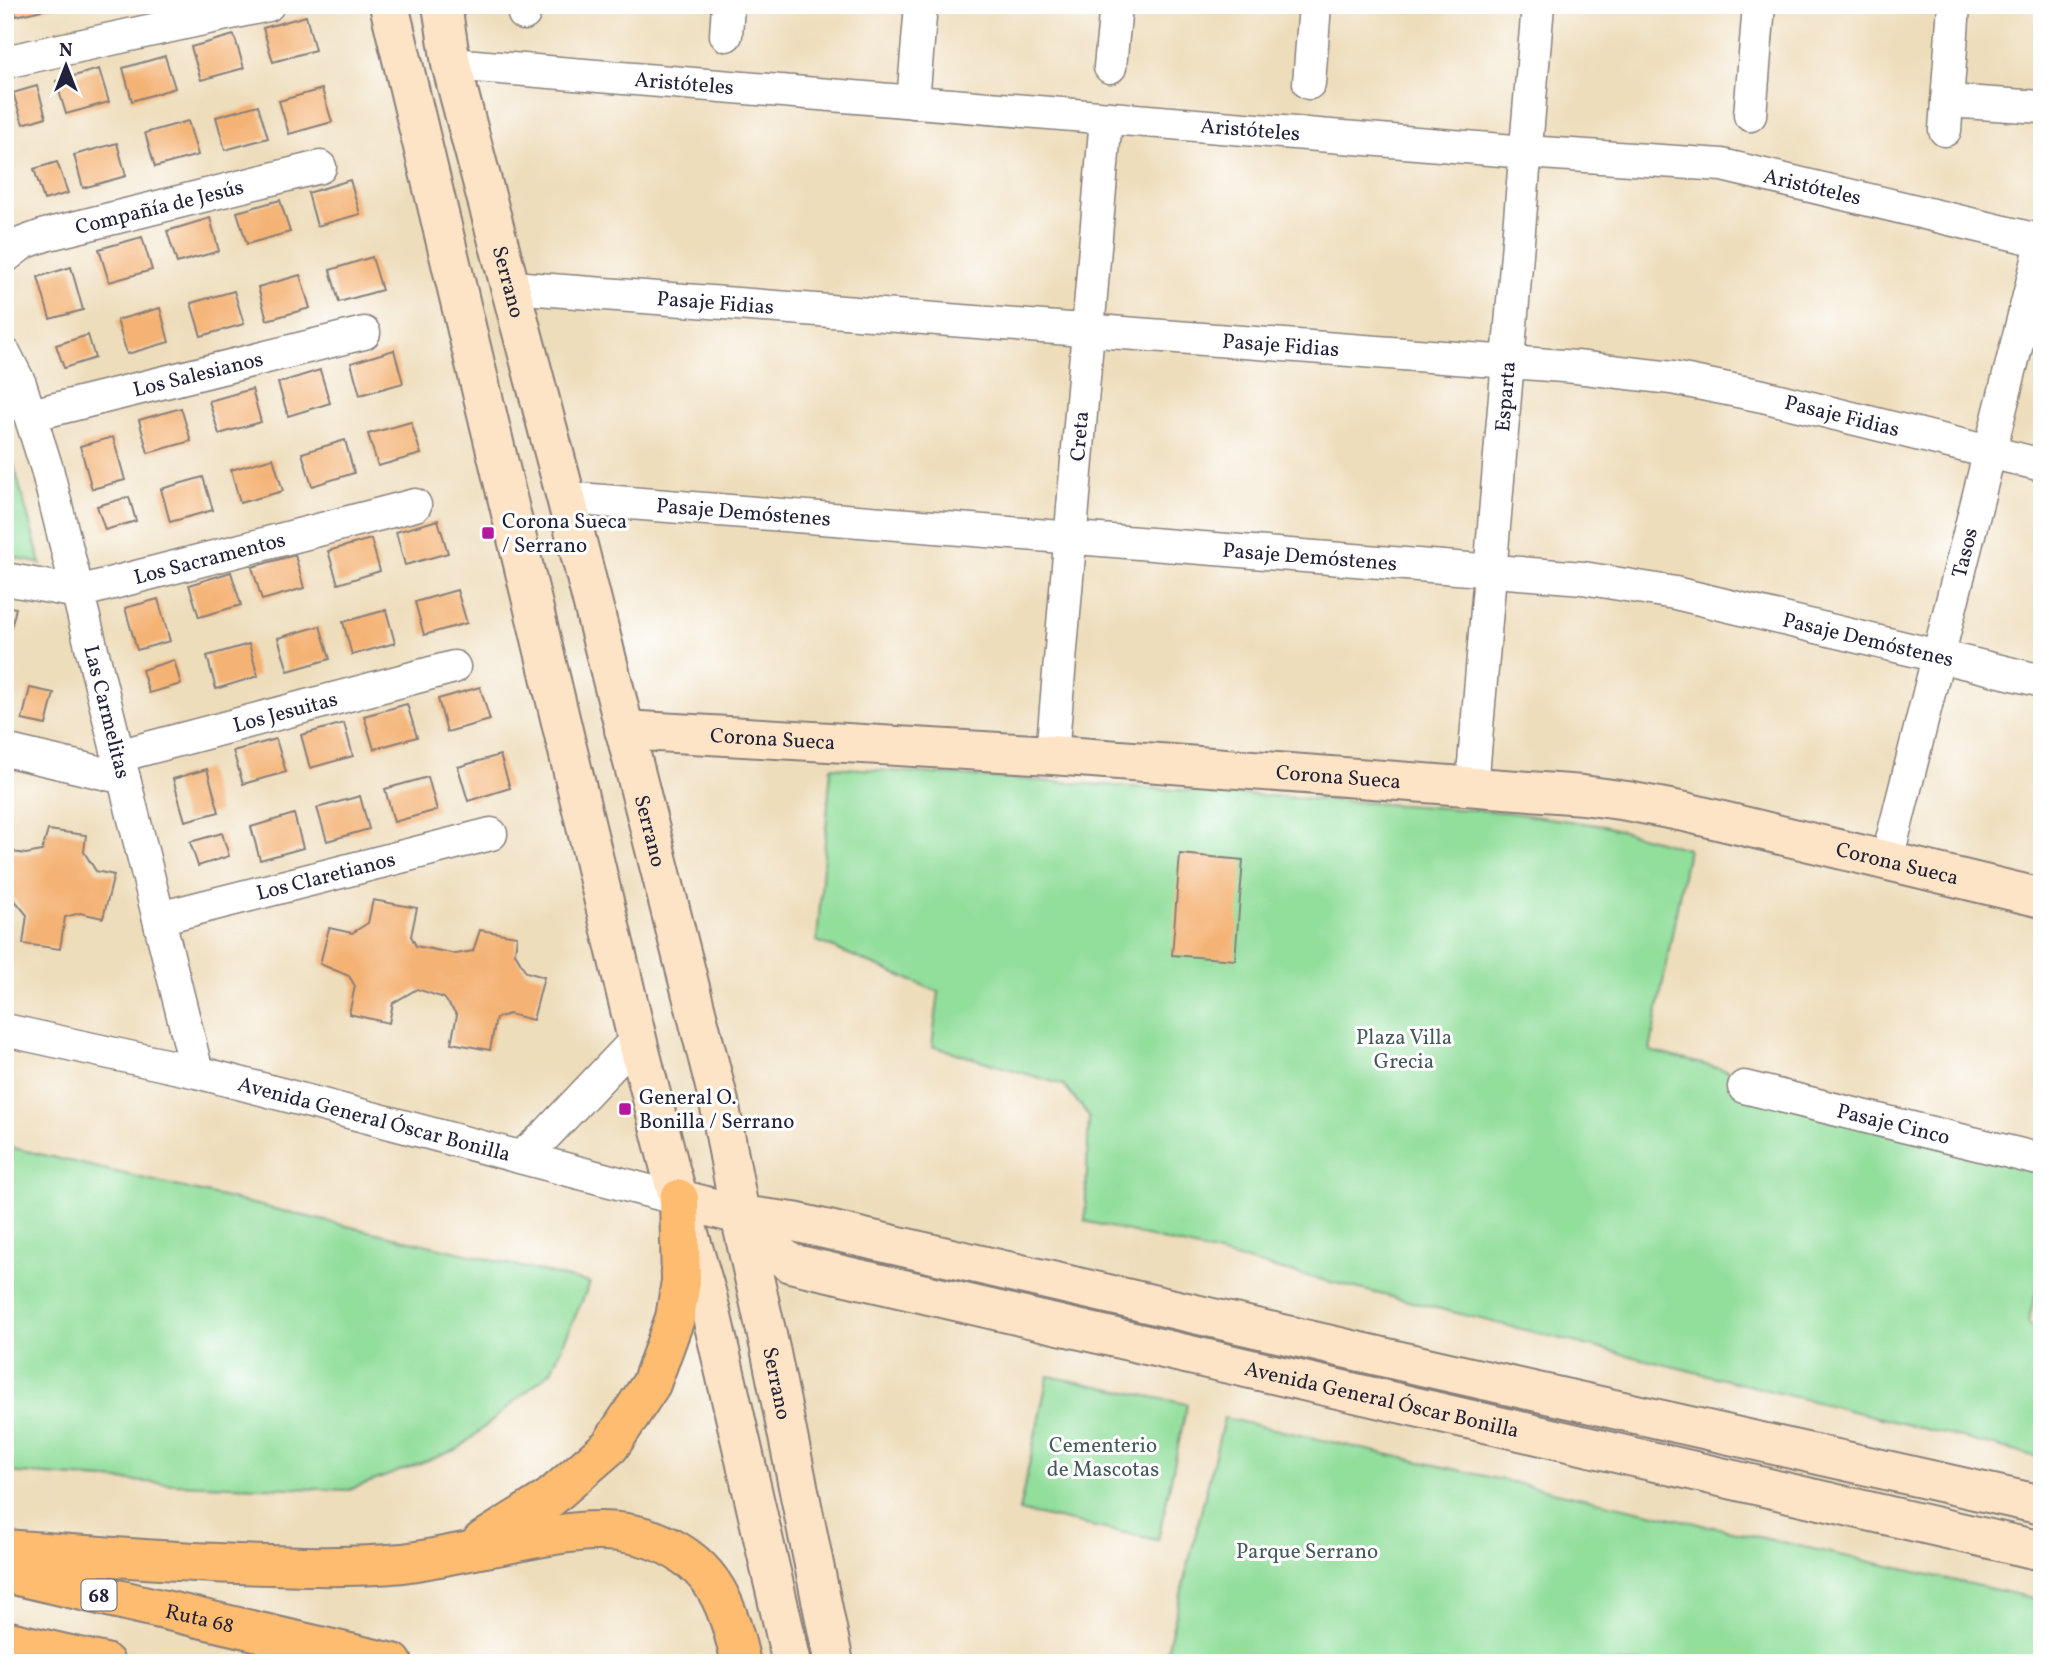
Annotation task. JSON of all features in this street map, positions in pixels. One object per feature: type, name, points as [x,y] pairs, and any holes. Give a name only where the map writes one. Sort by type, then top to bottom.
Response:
[{"type":"highway","points":[[466,1551],[550,1498],[579,1475],[610,1446],[651,1384],[675,1318],[681,1281],[679,1199]]},
{"type":"highway","points":[[5,1549],[167,1561],[354,1566],[404,1563],[569,1533],[627,1533],[657,1541],[681,1553],[707,1575],[726,1605],[739,1655]]},
{"type":"highway","name":"Ruta 68","points":[[5,1573],[393,1663]]},
{"type":"highway","points":[[5,1640],[105,1663]]},
{"type":"main road","points":[[389,5],[637,1039],[707,1295],[791,1658]]},
{"type":"main road","name":"Serrano","points":[[442,5],[452,64],[566,498],[719,1102],[740,1215],[834,1663]]},
{"type":"main road","name":"Corona Sueca","points":[[624,730],[1052,755],[1627,801],[1685,812],[2042,898]]},
{"type":"main road","name":"Avenida General Óscar Bonilla","points":[[679,1199],[740,1215],[794,1222],[1435,1370],[2042,1505]]},
{"type":"main road","name":"Avenida General Óscar Bonilla","points":[[740,1215],[768,1246],[790,1263],[2042,1551]]},
{"type":"street","points":[[5,62],[166,16],[268,5]]},
{"type":"street","points":[[913,102],[921,5]]},
{"type":"street","points":[[1110,67],[1116,5]]},
{"type":"street","points":[[1309,83],[1315,5]]},
{"type":"street","name":"Esparta","points":[[1472,787],[1538,5]]},
{"type":"street","points":[[1750,115],[1759,5]]},
{"type":"street","points":[[1954,5],[1946,115],[2042,107]]},
{"type":"street","name":"Aristóteles","points":[[452,64],[1526,152],[1693,162],[1735,167],[2042,243]]},
{"type":"street","name":"Creta","points":[[1052,755],[1106,118]]},
{"type":"street","name":"Compañía de Jesús","points":[[5,257],[23,243],[45,235],[320,167]]},
{"type":"street","name":"Tasos","points":[[1887,860],[2042,243]]},
{"type":"street","name":"Pasaje Fidias","points":[[511,287],[1576,367],[1672,378],[1763,396],[2042,465]]},
{"type":"street","name":"Los Salesianos","points":[[31,415],[364,333]]},
{"type":"street","name":"Las Carmelitas","points":[[5,354],[31,415],[47,469],[197,1072]]},
{"type":"street","name":"Pasaje Demóstenes","points":[[566,498],[1583,578],[1675,593],[2042,681]]},
{"type":"street","name":"Los Sacramentos","points":[[5,579],[78,593],[415,505]]},
{"type":"street","name":"Los Jesuitas","points":[[5,750],[121,767],[454,667]]},
{"type":"street","name":"Los Claretianos","points":[[159,918],[491,834]]},
{"type":"street","name":"Avenida General Óscar Bonilla","points":[[5,1030],[197,1072],[679,1199]]},
{"type":"street","points":[[521,1157],[545,1136],[637,1039]]},
{"type":"street","name":"Pasaje Cinco","points":[[1744,1087],[2042,1160]]},
{"type":"green space","points":[[5,433],[41,564],[5,555]]},
{"type":"green space","name":"Plaza Villa Grecia","points":[[831,767],[1505,812],[1604,826],[1688,849],[1650,1051],[2042,1149],[2042,1270],[2028,1322],[2042,1337],[2042,1458],[1085,1221],[1089,1116],[1064,1085],[932,1046],[939,992],[817,941]]},
{"type":"green space","points":[[5,1146],[590,1283],[551,1371],[458,1449],[349,1490],[174,1484],[5,1472]]},
{"type":"green space","name":"Cementerio de Mascotas","points":[[1048,1376],[1187,1404],[1158,1540],[1019,1511]]},
{"type":"green space","name":"Parque Serrano","points":[[1224,1418],[2042,1600],[2042,1663],[1164,1663]]},
{"type":"building","points":[[14,5],[59,5],[59,6],[16,16]]},
{"type":"building","points":[[306,16],[315,50],[273,62],[263,28]]},
{"type":"building","points":[[234,35],[244,68],[201,80],[191,47]]},
{"type":"building","points":[[165,56],[175,88],[132,101],[123,68]]},
{"type":"building","points":[[99,69],[109,102],[66,114],[56,81]]},
{"type":"building","points":[[37,86],[46,117],[23,124],[13,93]]},
{"type":"building","points":[[322,89],[332,122],[289,134],[279,101]]},
{"type":"building","points":[[258,105],[268,138],[225,150],[216,117]]},
{"type":"building","points":[[188,121],[198,155],[155,167],[145,133]]},
{"type":"building","points":[[117,143],[126,176],[83,188],[74,155]]},
{"type":"building","points":[[57,162],[68,193],[44,200],[34,169]]},
{"type":"building","points":[[350,180],[360,214],[317,226],[308,193]]},
{"type":"building","points":[[280,200],[290,232],[247,244],[237,212]]},
{"type":"building","points":[[210,218],[219,251],[177,263],[167,231]]},
{"type":"building","points":[[142,237],[152,270],[109,282],[99,249]]},
{"type":"building","points":[[372,257],[382,290],[339,302],[330,270]]},
{"type":"building","points":[[71,267],[83,310],[50,319],[38,277]]},
{"type":"building","points":[[300,275],[310,308],[267,320],[258,287]]},
{"type":"building","points":[[234,291],[244,324],[201,336],[191,303]]},
{"type":"building","points":[[160,308],[169,342],[127,354],[117,320]]},
{"type":"building","points":[[88,335],[95,358],[64,368],[56,345]]},
{"type":"building","points":[[394,350],[403,383],[360,395],[351,363]]},
{"type":"building","points":[[320,370],[330,403],[288,416],[278,383]]},
{"type":"building","points":[[252,389],[261,422],[219,434],[209,401]]},
{"type":"building","points":[[181,408],[191,441],[148,453],[139,420]]},
{"type":"building","points":[[411,422],[421,454],[378,466],[368,434]]},
{"type":"building","points":[[113,437],[125,480],[92,489],[80,446]]},
{"type":"building","points":[[345,440],[354,473],[312,486],[302,453]]},
{"type":"building","points":[[273,458],[283,491],[240,503],[231,470]]},
{"type":"building","points":[[203,477],[213,510],[170,522],[161,489]]},
{"type":"building","points":[[129,497],[136,521],[105,530],[97,506]]},
{"type":"building","points":[[438,520],[448,553],[405,565],[396,532]]},
{"type":"building","points":[[371,539],[380,571],[338,584],[328,551]]},
{"type":"building","points":[[295,555],[304,588],[262,600],[252,567]]},
{"type":"building","points":[[231,572],[241,605],[199,617],[189,585]]},
{"type":"building","points":[[457,590],[467,623],[424,635],[415,602]]},
{"type":"building","points":[[158,599],[170,641],[137,650],[125,608]]},
{"type":"building","points":[[5,606],[16,608],[8,641],[5,641]]},
{"type":"building","points":[[386,610],[395,643],[352,655],[343,622]]},
{"type":"building","points":[[320,626],[330,659],[288,671],[278,638]]},
{"type":"building","points":[[249,644],[258,676],[216,689],[207,656]]},
{"type":"building","points":[[174,660],[181,684],[149,693],[142,670]]},
{"type":"building","points":[[480,687],[490,720],[447,732],[438,699]]},
{"type":"building","points":[[30,688],[54,693],[46,725],[22,720]]},
{"type":"building","points":[[407,704],[417,737],[374,749],[364,716]]},
{"type":"building","points":[[344,723],[353,756],[310,768],[301,735]]},
{"type":"building","points":[[276,739],[286,772],[243,784],[233,751]]},
{"type":"building","points":[[500,755],[510,788],[468,801],[458,767]]},
{"type":"building","points":[[207,769],[219,812],[185,821],[173,779]]},
{"type":"building","points":[[428,777],[437,810],[394,822],[385,789]]},
{"type":"building","points":[[360,796],[369,829],[327,841],[317,808]]},
{"type":"building","points":[[294,814],[303,848],[260,860],[251,827]]},
{"type":"building","points":[[48,830],[86,835],[84,852],[96,871],[114,875],[103,918],[80,913],[65,917],[60,949],[23,944],[27,915],[14,899],[5,896],[5,851],[26,854],[42,851]]},
{"type":"building","points":[[222,833],[229,856],[198,866],[190,842]]},
{"type":"building","points":[[1180,854],[1243,860],[1235,960],[1172,955]]},
{"type":"building","points":[[373,900],[417,908],[411,936],[416,946],[456,954],[473,951],[480,930],[517,936],[515,953],[526,972],[544,977],[533,1020],[509,1014],[496,1018],[490,1050],[451,1043],[457,1015],[444,998],[417,989],[393,1003],[389,1023],[349,1014],[355,986],[349,976],[320,964],[329,928],[352,933],[368,923]]},
{"type":"place","name":"Corona Sueca / Serrano","points":[[488,533]]},
{"type":"place","name":"General O. Bonilla / Serrano","points":[[625,1109]]}]
